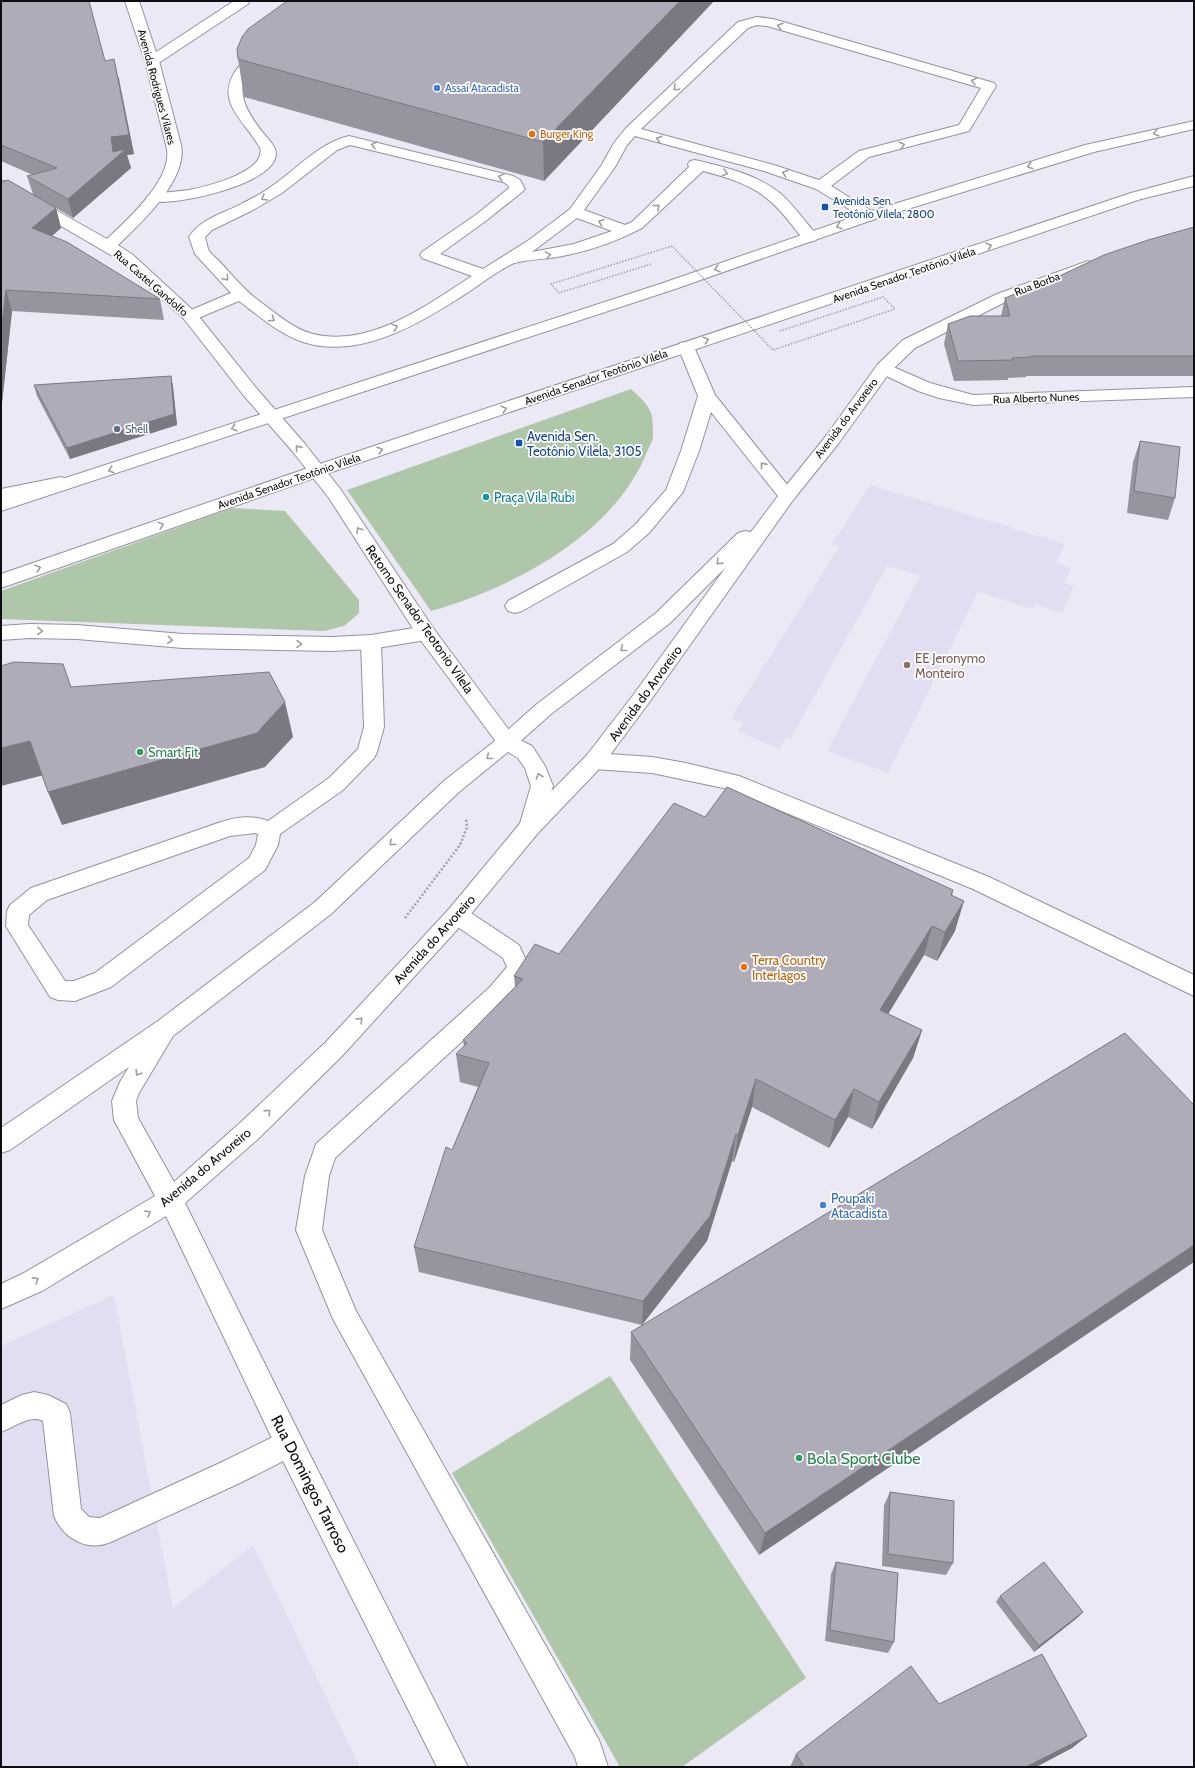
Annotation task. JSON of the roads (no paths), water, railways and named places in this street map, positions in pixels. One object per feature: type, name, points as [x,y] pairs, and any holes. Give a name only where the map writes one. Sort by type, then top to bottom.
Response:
[{"type":"street","name":"Avenida Rodrigues Vilares","points":[[108,246],[135,220],[154,198],[172,170],[176,159],[174,145],[152,61],[132,1]]},
{"type":"street","points":[[152,61],[243,1]]},
{"type":"street","points":[[484,275],[428,255],[482,217],[517,189],[516,183],[508,179],[352,140],[344,141],[332,147],[277,190],[248,207],[206,227],[197,237],[201,251],[241,295],[286,328],[308,338],[326,341],[356,340],[403,324],[439,304],[535,243],[575,212],[608,167],[621,143],[631,131],[743,25],[757,21],[768,22],[989,86],[964,128],[864,154],[821,186]]},
{"type":"street","points":[[154,198],[188,195],[214,189],[252,174],[264,165],[268,157],[267,147],[236,102],[235,84],[240,72],[272,44]]},
{"type":"street","points":[[1,505],[670,286],[870,216],[1090,148],[1194,125]]},
{"type":"street","points":[[631,131],[769,168],[821,186],[870,216]]},
{"type":"street","points":[[621,143],[638,148]]},
{"type":"street","points":[[679,159],[734,176],[770,193],[789,211],[810,237]]},
{"type":"street","points":[[509,259],[550,255],[589,244],[626,231],[637,225],[700,165]]},
{"type":"street","name":"Avenida Senador Teotônio Vilela","points":[[1,581],[317,470],[1136,196],[1194,181]]},
{"type":"street","name":"Rua Castel Gandolfo","points":[[4,189],[127,258],[190,316],[271,416]]},
{"type":"street","points":[[575,212],[626,231]]},
{"type":"street","name":"Rua Borba","points":[[909,344],[1004,297],[1100,261]]},
{"type":"street","points":[[190,316],[241,295]]},
{"type":"street","name":"Avenida do Arvoreiro","points":[[1,1297],[33,1282],[171,1200],[250,1130],[334,1048],[457,915],[530,827],[594,761],[641,700],[787,496],[832,440],[884,368],[909,344]]},
{"type":"street","points":[[686,347],[707,396],[787,496]]},
{"type":"street","name":"Rua Alberto Nunes","points":[[884,368],[924,387],[945,394],[973,400],[1194,392]]},
{"type":"street","points":[[515,606],[620,548],[642,529],[674,492],[690,451],[707,396]]},
{"type":"street","name":"Retorno Senador Teotonio Vilela","points":[[271,416],[317,470],[335,494],[426,632],[507,742],[525,752],[535,766],[542,786],[530,827]]},
{"type":"street","points":[[1,495],[82,479]]},
{"type":"street","name":"Avenida do Arvoreiro","points":[[1,1142],[166,1028],[323,908],[452,786],[507,742],[544,709],[663,618],[787,496]]},
{"type":"street","points":[[1,633],[28,631],[77,632],[183,641],[332,644],[371,642],[426,632]]},
{"type":"street","points":[[270,830],[256,825],[229,828],[39,894],[18,911],[17,926],[58,990],[75,991],[103,980],[257,864],[267,845],[270,830],[336,784],[367,752],[374,727],[371,642]]},
{"type":"street","points":[[594,761],[652,765],[686,771],[739,785],[982,883],[1194,986]]},
{"type":"street","points":[[457,915],[511,952],[519,969],[498,994],[325,1152],[317,1176],[309,1230],[346,1319],[588,1751],[593,1767]]},
{"type":"street","name":"Rua Domingos Tarroso","points":[[166,1028],[128,1089],[124,1101],[126,1120],[171,1200],[289,1443],[453,1767]]},
{"type":"street","points":[[1,1419],[30,1405],[46,1406],[56,1413],[68,1516],[82,1530],[102,1532],[230,1473],[289,1443]]},
{"type":"place","name":"Assaí Atacadista","points":[[437,88]]},
{"type":"place","name":"Burger King","points":[[532,134]]},
{"type":"place","name":"Avenida Sen. Teotônio Vilela, 2800","points":[[825,207]]},
{"type":"place","name":"Shell","points":[[117,429]]},
{"type":"place","name":"Avenida Sen. Teotônio Vilela, 3105","points":[[519,443]]},
{"type":"place","name":"Praça Vila Rubi","points":[[486,497]]},
{"type":"place","name":"EE Jeronymo Monteiro","points":[[907,665]]},
{"type":"place","name":"Smart Fit","points":[[140,752]]},
{"type":"place","name":"Terra Country Interlagos","points":[[744,967]]},
{"type":"place","name":"Poupaki Atacadista","points":[[823,1205]]},
{"type":"place","name":"Bola Sport Clube","points":[[799,1458]]}]
